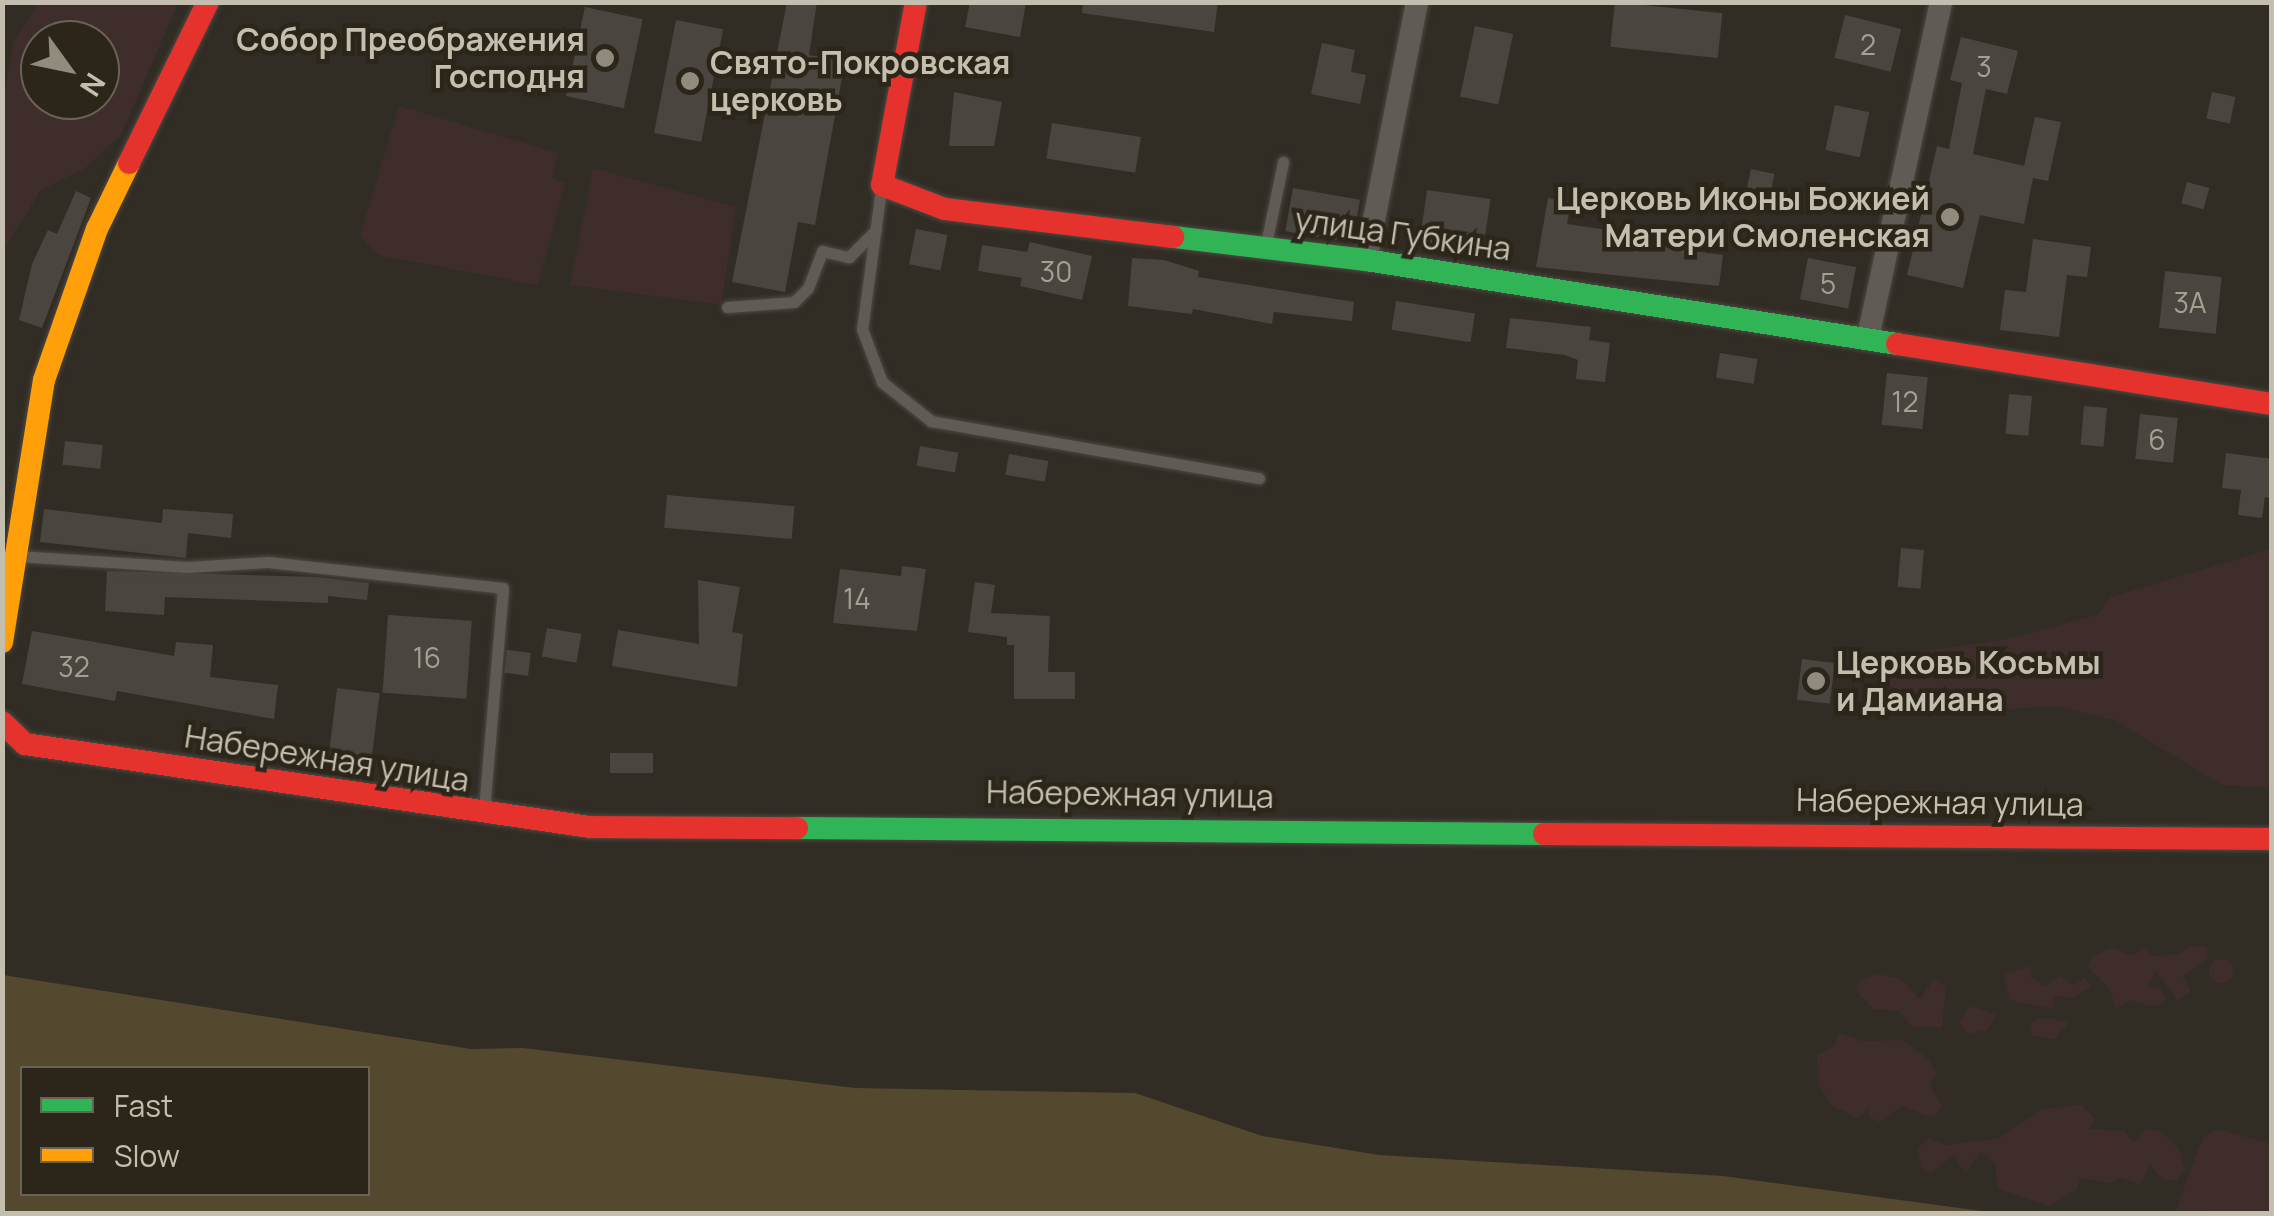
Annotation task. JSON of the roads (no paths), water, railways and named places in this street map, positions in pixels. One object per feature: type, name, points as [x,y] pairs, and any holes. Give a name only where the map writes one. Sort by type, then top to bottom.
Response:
[{"type":"street","points":[[2,642],[12,556],[44,380],[90,248],[208,2]]},
{"type":"street","points":[[882,184],[916,2]]},
{"type":"street","points":[[1366,260],[1417,2]]},
{"type":"street","points":[[1868,337],[1941,2]]},
{"type":"street","name":"улица Губкина","points":[[882,184],[945,209],[1366,260],[2272,404]]},
{"type":"street","name":"Набережная улица","points":[[6,737],[484,814],[590,827],[2272,839]]},
{"type":"lane","points":[[1265,248],[1283,162]]},
{"type":"lane","points":[[882,184],[862,329],[882,382],[931,421],[1258,478]]},
{"type":"lane","points":[[727,307],[794,302],[808,288],[822,251],[849,257],[876,230]]},
{"type":"lane","points":[[12,556],[187,567],[268,562],[503,588],[484,814]]},
{"type":"place","name":"Собор Преображения Господня","points":[[605,58]]},
{"type":"place","name":"Свято-Покровская церковь","points":[[690,81]]},
{"type":"place","name":"Церковь Иконы Божией Матери Смоленская","points":[[1950,217]]},
{"type":"place","name":"Церковь Косьмы и Дамиана","points":[[1816,681]]}]
